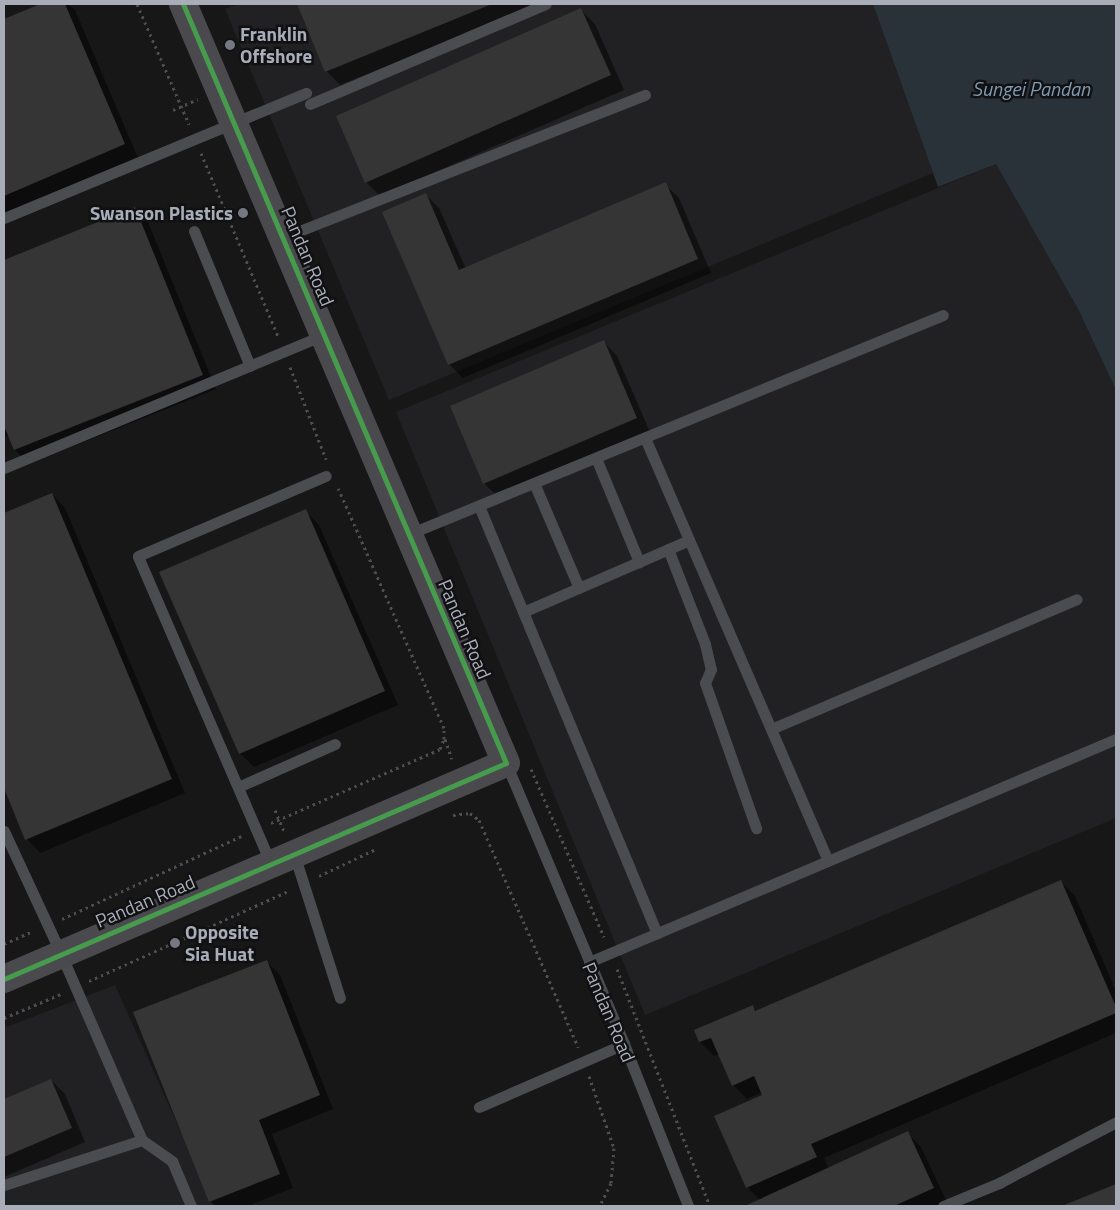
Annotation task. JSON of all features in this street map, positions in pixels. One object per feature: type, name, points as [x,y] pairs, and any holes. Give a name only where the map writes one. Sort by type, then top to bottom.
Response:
[{"type":"street","name":"Pandan Road","points":[[4,979],[506,763],[284,237],[232,122],[183,4]]},
{"type":"lane","points":[[4,218],[194,137],[232,122],[308,98],[546,4]]},
{"type":"lane","points":[[284,237],[645,95]]},
{"type":"lane","points":[[194,230],[250,366]]},
{"type":"lane","points":[[409,534],[943,315]]},
{"type":"lane","points":[[4,468],[325,334]]},
{"type":"lane","points":[[645,438],[828,860]]},
{"type":"lane","points":[[596,458],[639,562]]},
{"type":"lane","points":[[330,478],[138,556],[256,829],[282,859],[340,998]]},
{"type":"lane","points":[[534,483],[579,588]]},
{"type":"lane","points":[[479,506],[657,933]]},
{"type":"lane","points":[[523,612],[689,540]]},
{"type":"lane","points":[[668,549],[705,644],[711,669],[704,684],[756,828]]},
{"type":"lane","points":[[771,729],[1077,599]]},
{"type":"lane","points":[[589,962],[1116,739]]},
{"type":"lane","points":[[238,787],[334,744]]},
{"type":"lane","name":"Pandan Road","points":[[506,763],[624,1044],[688,1206]]},
{"type":"lane","points":[[4,830],[61,954],[142,1140],[172,1161],[191,1206]]},
{"type":"lane","points":[[479,1107],[624,1044]]},
{"type":"lane","points":[[943,1206],[1000,1183],[1116,1122]]},
{"type":"lane","points":[[4,1185],[142,1140]]},
{"type":"path","points":[[138,4],[284,351],[327,461]]},
{"type":"path","points":[[4,944],[256,829],[440,749],[444,739],[444,728],[330,478]]},
{"type":"path","points":[[447,817],[470,813],[479,820],[584,1061],[614,1148],[611,1183],[600,1206]]},
{"type":"path","points":[[313,879],[375,849]]},
{"type":"path","points":[[4,1018],[76,988],[295,888]]},
{"type":"shaded area","points":[[238,4],[873,4],[933,173],[389,400],[225,9]]},
{"type":"shaded area","points":[[996,164],[1078,309],[1116,390],[1116,818],[645,1015],[396,412]]},
{"type":"shaded area","points":[[115,985],[214,1206],[4,1206],[4,1028]]},
{"type":"water","name":"Sungei Pandan","points":[[873,4],[1116,4],[1116,390],[1078,309],[996,164],[938,187]]},
{"type":"building","points":[[40,4],[65,4],[125,144],[4,196],[4,19]]},
{"type":"building","points":[[297,4],[492,4],[325,72]]},
{"type":"building","points":[[581,8],[611,75],[365,183],[336,116]]},
{"type":"building","points":[[666,182],[698,259],[448,365],[382,212],[426,193],[459,270]]},
{"type":"building","points":[[135,207],[203,375],[14,450],[4,426],[4,260]]},
{"type":"building","points":[[604,340],[637,418],[483,484],[450,406]]},
{"type":"building","points":[[52,493],[172,779],[25,840],[4,788],[4,513]]},
{"type":"building","points":[[306,509],[385,691],[239,754],[159,572]]},
{"type":"building","points":[[1061,880],[1116,1007],[1116,1013],[811,1144],[817,1157],[746,1188],[714,1116],[762,1095],[754,1076],[732,1086],[711,1038],[699,1042],[694,1030],[753,1005],[755,1011]]},
{"type":"building","points":[[267,960],[320,1095],[259,1120],[280,1174],[209,1202],[133,1012]]},
{"type":"building","points":[[51,1079],[72,1128],[4,1157],[4,1099]]},
{"type":"building","points":[[908,1131],[934,1188],[894,1206],[747,1205]]},
{"type":"building","points":[[1116,1184],[1116,1206],[1062,1206]]},
{"type":"cycle path","points":[[4,979],[506,763],[183,4]]},
{"type":"place","name":"Franklin Offshore","points":[[230,45]]},
{"type":"place","name":"Swanson Plastics","points":[[243,213]]},
{"type":"place","name":"Opposite Sia Huat","points":[[175,943]]}]
